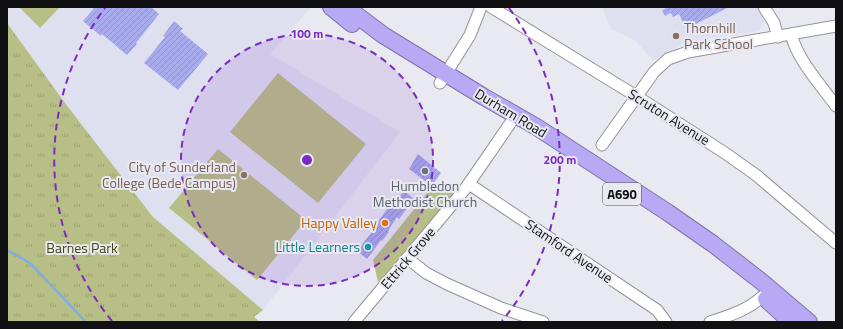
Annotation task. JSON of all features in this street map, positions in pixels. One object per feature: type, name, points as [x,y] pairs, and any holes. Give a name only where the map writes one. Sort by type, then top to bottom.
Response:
[{"type":"highway","name":"Durham Road","points":[[331,7],[371,40],[443,78],[484,97],[513,119],[662,220],[706,252],[763,296],[791,322]]},
{"type":"highway","name":"Durham Road","points":[[346,7],[382,35],[443,78]]},
{"type":"highway","name":"Durham Road","points":[[513,119],[661,208],[762,282],[809,322]]},
{"type":"street","points":[[443,78],[470,35],[481,7]]},
{"type":"street","name":"Scruton Avenue","points":[[491,7],[505,10],[725,153],[756,175],[836,243]]},
{"type":"street","points":[[764,7],[774,23],[778,37]]},
{"type":"street","points":[[602,145],[654,72],[668,59],[688,52],[836,26]]},
{"type":"street","points":[[791,34],[794,46],[799,56],[836,106]]},
{"type":"street","name":"Ettrick Grove","points":[[356,322],[469,184],[513,119]]},
{"type":"street","name":"Stamford Avenue","points":[[469,184],[657,310],[666,322]]},
{"type":"street","points":[[407,258],[426,273],[447,284],[501,308],[542,322]]},
{"type":"street","points":[[710,322],[736,314],[752,306],[763,296]]},
{"type":"shaded area","name":"City of Sunderland College (Bede Campus)","points":[[7,7],[311,7],[270,54],[400,132],[263,310],[153,217],[68,107],[7,23]]},
{"type":"shaded area","name":"Thornhill Park School","points":[[605,7],[757,7],[765,18],[759,31],[689,41],[653,60],[635,40],[611,29],[604,11]]},
{"type":"green space","points":[[19,7],[60,7],[40,28]]},
{"type":"green space","name":"Barnes Park","points":[[7,23],[68,107],[153,217],[263,310],[254,317],[260,322],[7,322]]},
{"type":"green space","points":[[278,73],[366,144],[318,203],[230,132]]},
{"type":"green space","points":[[218,149],[306,220],[257,280],[169,208]]},
{"type":"green space","points":[[465,189],[380,291],[373,260],[429,191]]},
{"type":"building","points":[[95,7],[151,7],[159,14],[127,55],[102,34],[101,36],[83,21]]},
{"type":"building","points":[[667,7],[729,7],[686,29],[679,14],[673,17],[671,13],[665,16],[662,11]]},
{"type":"building","points":[[174,21],[183,29],[180,31],[208,54],[178,90],[144,63],[165,37],[163,36]]},
{"type":"building","name":"Humbledon Methodist Church","points":[[418,154],[441,173],[432,186],[409,169]]},
{"type":"building","points":[[404,191],[414,199],[399,219],[397,217],[388,231],[389,232],[367,259],[357,251],[393,201],[395,202]]},
{"type":"waterway","points":[[7,250],[30,263],[86,322]]},
{"type":"place","name":"Thornhill Park School","points":[[676,36]]},
{"type":"place","name":"Humbledon Methodist Church","points":[[425,171]]},
{"type":"place","name":"City of Sunderland College (Bede Campus)","points":[[244,175]]},
{"type":"place","name":"Happy Valley","points":[[385,223]]},
{"type":"place","name":"Little Learners","points":[[368,247]]}]
